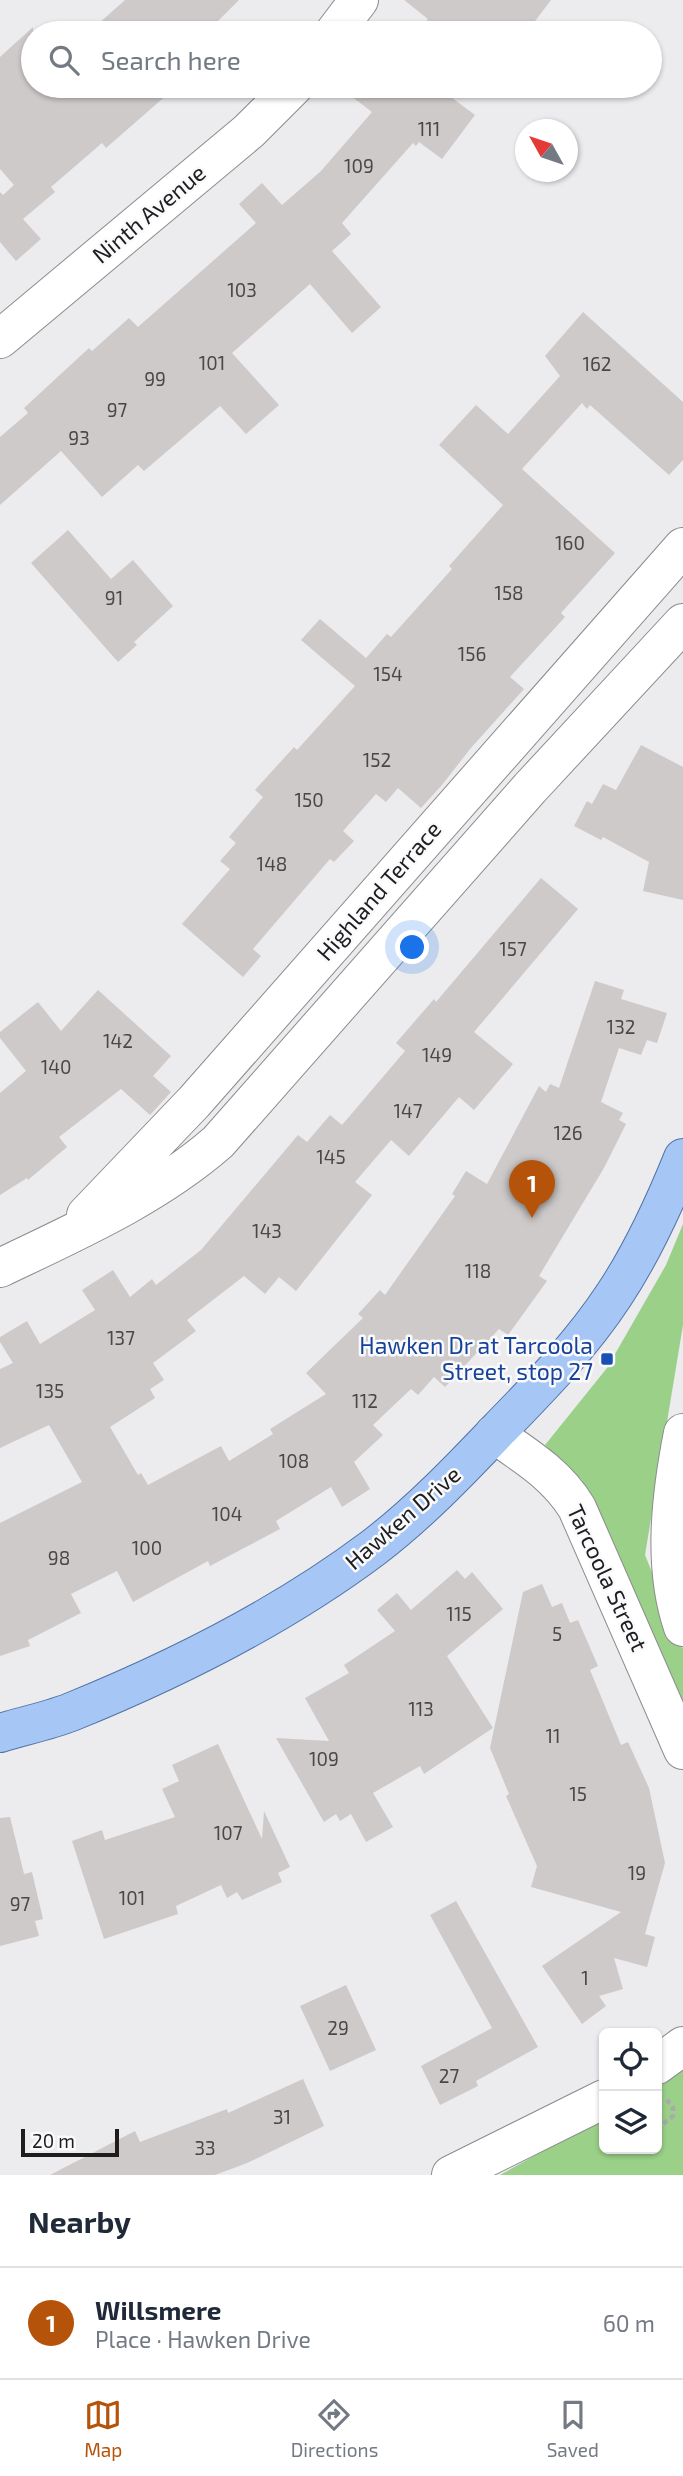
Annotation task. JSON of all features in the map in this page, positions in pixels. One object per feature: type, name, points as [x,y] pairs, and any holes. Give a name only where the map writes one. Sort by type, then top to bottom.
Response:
[{"type":"main road","name":"Hawken Drive","points":[[0,1733],[69,1713],[181,1662],[277,1613],[328,1580],[393,1531],[494,1434],[576,1345],[615,1294],[645,1240],[683,1158]]},
{"type":"street","points":[[343,21],[359,0]]},
{"type":"street","name":"Ninth Avenue","points":[[0,339],[249,131],[282,98]]},
{"type":"street","name":"Highland Terrace","points":[[71,1233],[194,1102],[683,547]]},
{"type":"street","name":"Highland Terrace","points":[[0,1268],[167,1181],[218,1142],[530,788],[683,623]]},
{"type":"street","name":"Highland Terrace","points":[[627,684],[656,659],[683,649]]},
{"type":"street","points":[[683,1433],[674,1488],[672,1539],[675,1599],[683,1627]]},
{"type":"street","name":"Tarcoola Street","points":[[494,1434],[546,1471],[578,1508],[683,1750]]},
{"type":"street","points":[[662,2077],[683,2046]]},
{"type":"street","points":[[451,2175],[599,2101]]},
{"type":"path","points":[[662,2084],[674,2116],[662,2125]]},
{"type":"green space","points":[[683,1224],[683,1325],[645,1555],[683,1649],[683,1721],[582,1480],[545,1445],[607,1368],[666,1265]]},
{"type":"green space","points":[[683,2070],[683,2175],[500,2175],[599,2120],[599,2154],[662,2154],[662,2085]]},
{"type":"building","points":[[125,0],[239,0],[218,21],[101,21]]},
{"type":"building","points":[[404,0],[551,0],[535,21],[426,21],[428,19]]},
{"type":"building","points":[[21,38],[21,98],[163,98],[106,148],[102,143],[51,187],[55,192],[23,219],[41,239],[16,261],[0,242],[0,192],[3,195],[14,185],[0,169],[0,57]]},
{"type":"building","points":[[354,98],[452,98],[475,115],[442,159],[419,142],[416,146],[413,143],[342,223],[351,234],[332,251],[381,307],[352,333],[310,284],[232,353],[279,405],[246,434],[220,406],[144,471],[138,465],[102,497],[61,451],[0,505],[0,437],[28,413],[24,408],[89,348],[92,351],[129,318],[138,327],[256,223],[239,204],[262,183],[282,205],[321,171],[372,112]]},
{"type":"building","points":[[583,312],[683,402],[683,460],[669,475],[590,405],[587,409],[582,403],[522,469],[615,553],[561,613],[565,617],[510,677],[524,689],[442,785],[421,808],[398,788],[386,802],[376,794],[343,831],[354,841],[334,862],[330,859],[253,949],[261,956],[243,977],[182,924],[230,869],[220,861],[236,843],[229,837],[263,797],[255,790],[294,747],[297,750],[355,686],[301,640],[320,619],[366,658],[387,634],[391,637],[452,569],[449,566],[503,505],[439,445],[476,405],[508,434],[560,376],[545,356]]},
{"type":"building","points":[[68,530],[111,579],[133,560],[173,606],[134,642],[137,645],[118,662],[31,563]]},
{"type":"building","points":[[641,745],[683,767],[683,900],[643,891],[649,862],[603,837],[601,840],[574,826],[587,801],[592,804],[603,784],[616,790]]},
{"type":"building","points":[[541,878],[578,909],[474,1032],[513,1064],[474,1110],[459,1097],[409,1156],[391,1140],[355,1182],[372,1195],[296,1291],[279,1277],[265,1294],[244,1276],[187,1320],[196,1331],[153,1363],[164,1380],[150,1389],[155,1398],[110,1427],[138,1475],[141,1473],[148,1485],[221,1446],[229,1461],[273,1434],[270,1429],[326,1394],[306,1373],[363,1318],[358,1314],[380,1290],[385,1295],[455,1196],[452,1194],[466,1171],[487,1184],[539,1086],[546,1092],[550,1084],[559,1088],[595,981],[624,990],[621,999],[667,1013],[657,1043],[647,1040],[641,1055],[619,1048],[601,1102],[623,1113],[619,1120],[626,1124],[604,1168],[539,1276],[547,1281],[508,1335],[499,1329],[445,1387],[434,1377],[418,1395],[411,1389],[373,1425],[383,1435],[354,1462],[370,1489],[342,1507],[331,1487],[276,1521],[280,1529],[210,1566],[208,1561],[133,1602],[117,1571],[71,1594],[81,1613],[28,1640],[30,1646],[0,1656],[0,1523],[82,1482],[49,1425],[0,1448],[0,1369],[13,1363],[0,1342],[0,1337],[27,1321],[40,1344],[95,1310],[82,1290],[113,1270],[130,1297],[152,1279],[156,1285],[201,1250],[298,1135],[307,1142],[330,1115],[342,1125],[405,1051],[396,1043],[434,999],[436,1002]]},
{"type":"building","points":[[98,990],[171,1056],[153,1076],[171,1092],[150,1115],[121,1089],[59,1137],[67,1147],[28,1180],[27,1178],[0,1195],[0,1093],[26,1071],[0,1038],[0,1032],[38,1002],[61,1031]]},
{"type":"building","points":[[457,1570],[465,1579],[472,1572],[503,1609],[447,1656],[493,1728],[424,1774],[420,1766],[373,1793],[393,1827],[366,1842],[351,1814],[340,1821],[336,1814],[324,1822],[276,1738],[329,1741],[305,1698],[349,1673],[344,1665],[395,1631],[377,1610],[397,1593],[411,1610]]},
{"type":"building","points":[[542,1584],[552,1607],[562,1603],[570,1623],[578,1620],[598,1666],[590,1670],[621,1745],[628,1742],[649,1788],[665,1863],[645,1934],[655,1937],[647,1967],[614,1958],[623,1989],[599,1996],[606,2006],[582,2024],[542,1966],[621,1912],[531,1887],[537,1866],[506,1796],[509,1794],[490,1748],[523,1592]]},
{"type":"building","points":[[218,1744],[262,1839],[264,1811],[290,1867],[278,1873],[282,1882],[242,1900],[237,1892],[227,1898],[221,1885],[176,1906],[178,1914],[104,1939],[72,1841],[102,1830],[105,1840],[175,1817],[162,1789],[179,1781],[172,1765]]},
{"type":"building","points":[[10,1817],[24,1874],[32,1872],[43,1919],[35,1921],[39,1936],[0,1946],[0,1818]]},
{"type":"building","points":[[456,1901],[538,2047],[476,2081],[478,2086],[440,2105],[421,2066],[492,2028],[430,1915]]},
{"type":"building","points":[[346,1985],[376,2050],[330,2071],[300,2006]]},
{"type":"building","points":[[303,2079],[324,2126],[247,2163],[215,2175],[50,2175],[135,2131],[140,2142],[227,2109],[228,2113]]},
{"type":"place","name":"Willsmere","points":[[532,1218]]},
{"type":"place","name":"Hawken Dr at Tarcoola Street, stop 27","points":[[607,1359]]}]
